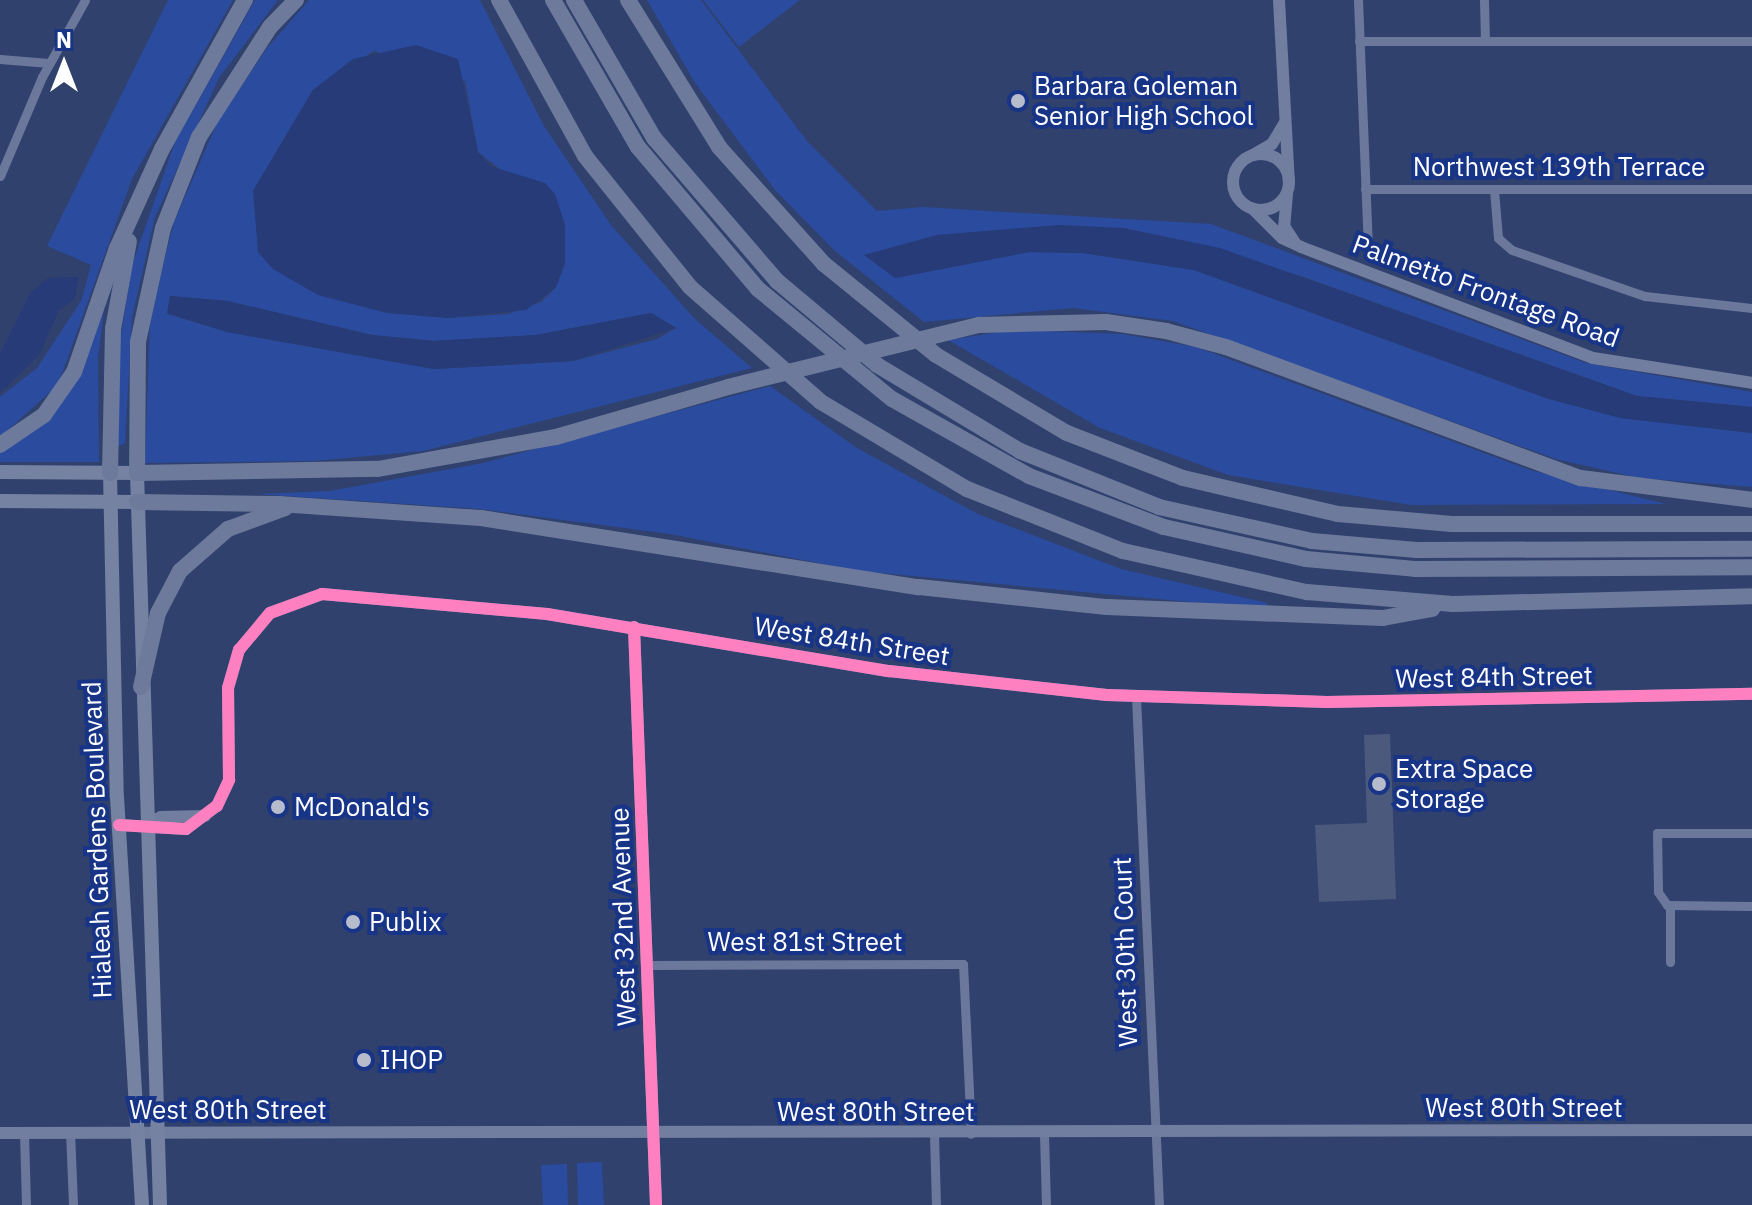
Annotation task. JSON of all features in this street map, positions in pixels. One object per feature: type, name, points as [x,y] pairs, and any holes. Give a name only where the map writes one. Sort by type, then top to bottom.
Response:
[{"type":"highway","points":[[0,445],[44,415],[74,372],[135,212],[177,118],[245,0]]},
{"type":"highway","points":[[296,0],[232,81],[199,137],[167,217],[138,342],[137,473],[378,469],[541,440],[728,387],[979,325],[1106,322],[1166,331],[1239,351],[1581,478],[1752,500]]},
{"type":"highway","points":[[499,0],[585,156],[663,258],[763,356],[876,440],[1003,506],[1154,560],[1307,592],[1453,604],[1752,596]]},
{"type":"highway","points":[[553,0],[638,147],[758,289],[892,399],[1029,476],[1164,527],[1306,559],[1415,569],[1752,567]]},
{"type":"highway","points":[[574,0],[654,138],[747,251],[855,348],[947,411],[1020,451],[1159,507],[1312,541],[1417,550],[1752,549]]},
{"type":"highway","points":[[628,0],[719,147],[824,264],[946,362],[1067,433],[1218,489],[1364,518],[1481,525],[1752,524]]},
{"type":"highway","points":[[110,473],[113,329],[135,212]]},
{"type":"highway","points":[[137,502],[299,504],[541,525],[919,587],[1094,606],[1383,618],[1453,604]]},
{"type":"highway","points":[[141,687],[161,605],[187,563],[228,529],[299,504]]},
{"type":"main road","points":[[0,472],[137,473]]},
{"type":"main road","name":"Hialeah Gardens Boulevard","points":[[110,473],[119,825],[142,1205]]},
{"type":"main road","name":"Hialeah Gardens Boulevard","points":[[137,473],[144,825],[160,1205]]},
{"type":"main road","points":[[0,501],[137,502]]},
{"type":"street","points":[[0,176],[49,63],[85,0]]},
{"type":"street","points":[[1279,0],[1288,188],[1284,226],[1301,247]]},
{"type":"street","points":[[1358,0],[1368,247]]},
{"type":"street","points":[[1484,0],[1485,41]]},
{"type":"street","points":[[1359,41],[1752,41]]},
{"type":"street","points":[[0,59],[49,63]]},
{"type":"street","points":[[1285,121],[1272,144],[1235,170],[1233,187],[1253,209],[1276,206],[1288,188]]},
{"type":"street","points":[[1253,155],[1278,160],[1288,188]]},
{"type":"street","name":"Northwest 139th Terrace","points":[[1365,189],[1752,189]]},
{"type":"street","points":[[1494,190],[1498,238],[1512,250],[1645,296],[1752,308]]},
{"type":"street","name":"Palmetto Frontage Road","points":[[1253,209],[1282,238],[1301,247],[1593,358],[1752,383]]},
{"type":"street","name":"West 84th Street","points":[[119,825],[144,825],[160,831],[186,829],[205,816],[229,784],[228,688],[236,657],[258,623],[287,603],[317,595],[358,595],[634,627],[889,671],[1136,697],[1327,702],[1752,694]]},
{"type":"street","name":"West 32nd Avenue","points":[[634,627],[656,1205]]},
{"type":"street","name":"West 30th Court","points":[[1136,697],[1159,1205]]},
{"type":"street","points":[[1670,962],[1670,906],[1658,892],[1657,833],[1752,833]]},
{"type":"street","points":[[1670,906],[1752,906]]},
{"type":"street","name":"West 81st Street","points":[[647,965],[963,964],[971,1134]]},
{"type":"street","name":"West 80th Street","points":[[0,1133],[1044,1134],[1752,1130]]},
{"type":"street","points":[[70,1132],[73,1205]]},
{"type":"street","points":[[24,1133],[26,1205]]},
{"type":"street","points":[[934,1134],[936,1205]]},
{"type":"street","points":[[1044,1134],[1046,1205]]},
{"type":"shaded area","points":[[168,0],[233,0],[132,179],[58,385],[0,437],[0,397],[37,368],[81,301],[91,265],[47,246]]},
{"type":"shaded area","points":[[255,0],[278,0],[219,78],[155,217],[132,317],[125,443],[118,447],[119,348],[132,265],[175,142]]},
{"type":"shaded area","points":[[309,0],[480,0],[544,126],[611,225],[694,318],[752,368],[423,451],[314,461],[145,463],[150,316],[174,222],[217,123],[267,48]],"holes":[[[374,51],[465,81],[478,152],[507,175],[540,182],[565,263],[556,287],[541,302],[508,314],[447,318],[253,191],[313,90]],[[170,296],[227,301],[372,335],[433,341],[536,335],[651,313],[676,328],[657,339],[573,361],[434,369],[227,332],[168,314]]]},
{"type":"shaded area","points":[[647,0],[701,0],[807,141],[877,211],[922,207],[1211,224],[1586,363],[1752,392],[1752,407],[1637,396],[1298,275],[1059,225],[895,278],[1029,252],[1083,253],[1194,270],[1549,399],[1621,418],[1752,433],[1752,487],[1639,478],[1556,459],[1173,321],[1073,308],[924,322],[835,251],[775,190],[695,83]]},
{"type":"shaded area","points":[[703,0],[800,0],[739,47]]},
{"type":"shaded area","points":[[416,45],[458,59],[478,152],[490,166],[545,183],[555,194],[565,225],[565,263],[556,287],[526,310],[447,318],[387,313],[318,295],[273,269],[258,252],[253,191],[313,90],[353,59]]},
{"type":"shaded area","points":[[1059,225],[1123,228],[1220,248],[1637,396],[1752,407],[1752,433],[1621,418],[1549,399],[1194,270],[1083,253],[1029,252],[895,278],[864,255],[937,235]]},
{"type":"shaded area","points":[[79,277],[75,298],[59,311],[39,355],[0,393],[0,353],[30,293],[48,278]]},
{"type":"shaded area","points":[[170,296],[227,301],[372,335],[433,341],[536,335],[651,313],[676,328],[573,361],[434,369],[227,332],[167,313]]},
{"type":"shaded area","points":[[105,301],[98,359],[99,462],[0,462],[0,449],[42,423]]},
{"type":"shaded area","points":[[1013,330],[1122,334],[1196,347],[1530,470],[1666,504],[1411,505],[1228,475],[1100,428],[948,340]]},
{"type":"shaded area","points":[[770,386],[857,448],[978,514],[1121,569],[1267,603],[1266,609],[859,571],[670,534],[480,509],[256,494],[330,491],[483,463]]},
{"type":"shaded area","points":[[602,1162],[604,1205],[578,1205],[577,1163]]},
{"type":"shaded area","points":[[567,1164],[568,1205],[543,1205],[541,1165]]},
{"type":"building","name":"Extra Space Storage","points":[[1390,734],[1396,899],[1319,902],[1315,825],[1367,823],[1364,735]]},
{"type":"cycle path","points":[[119,825],[186,829],[217,806],[229,780],[228,688],[239,650],[270,613],[322,594],[547,614],[889,671],[1107,695],[1327,702],[1752,694]]},
{"type":"cycle path","points":[[634,627],[656,1205]]},
{"type":"place","name":"Barbara Goleman Senior High School","points":[[1018,101]]},
{"type":"place","name":"Extra Space Storage","points":[[1379,784]]},
{"type":"place","name":"McDonald's","points":[[278,807]]},
{"type":"place","name":"Publix","points":[[353,922]]},
{"type":"place","name":"IHOP","points":[[364,1060]]}]
